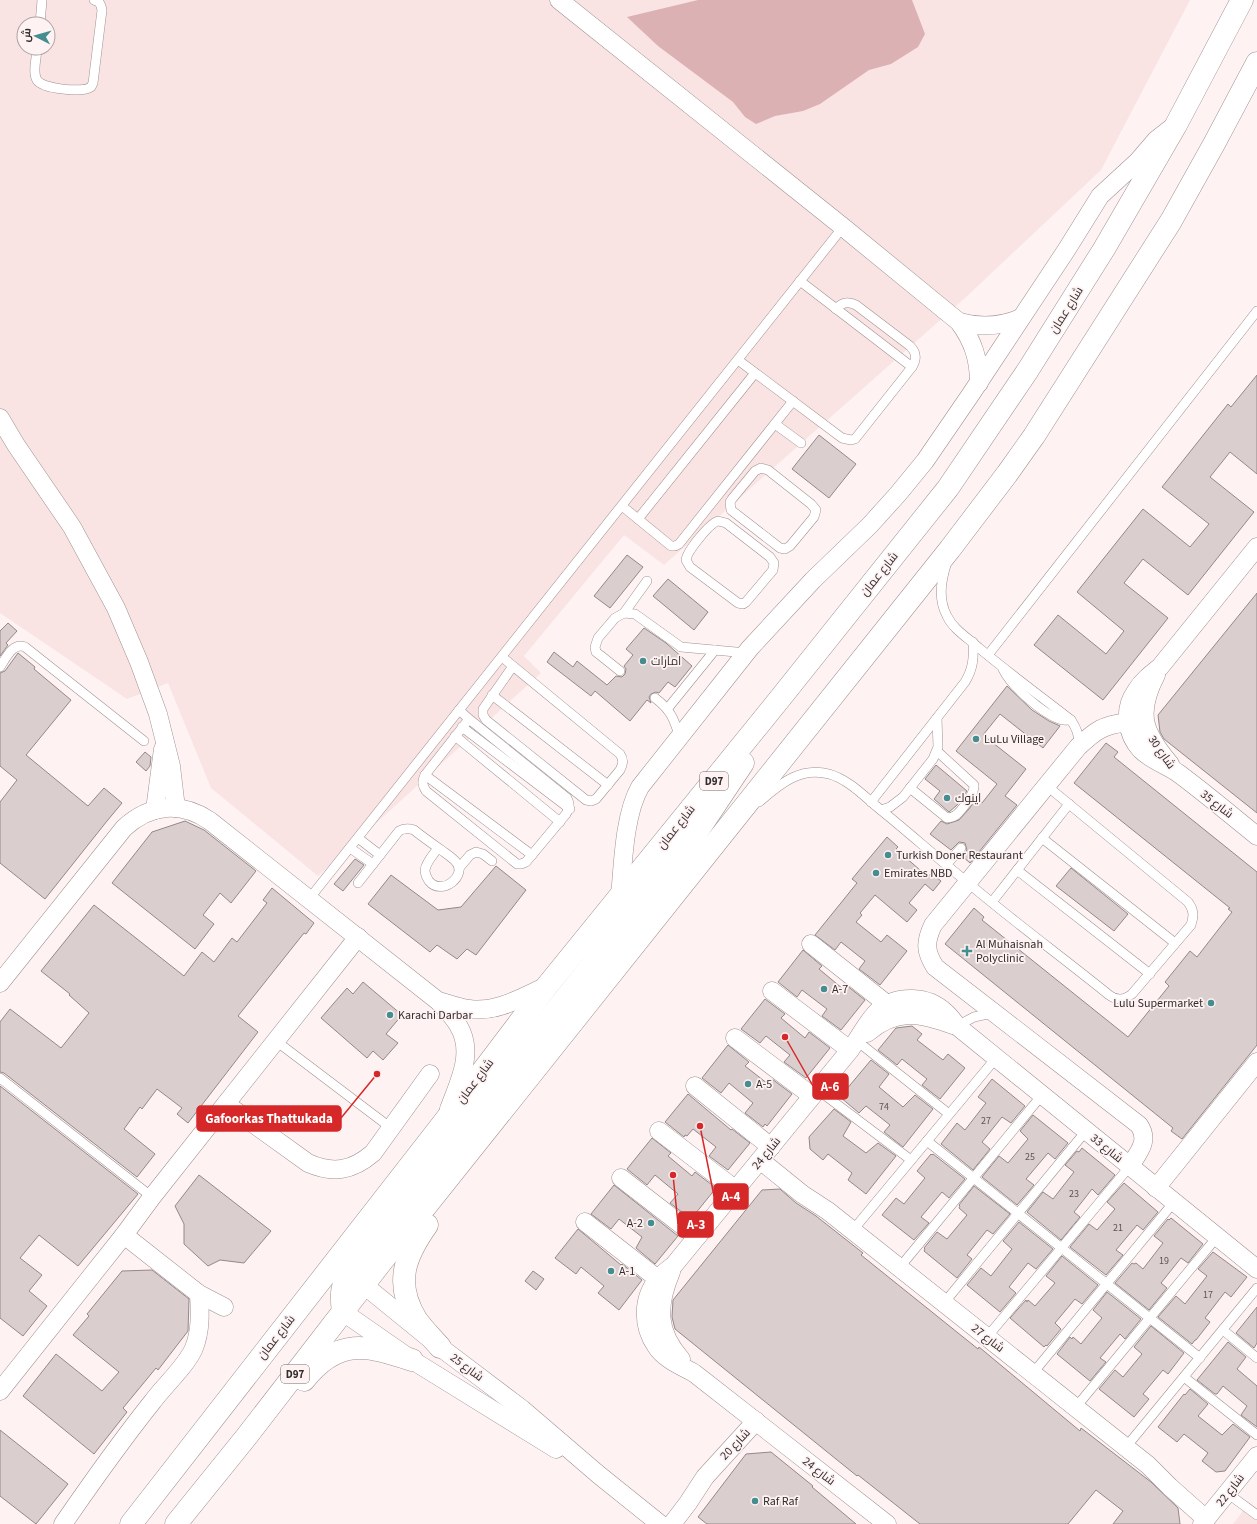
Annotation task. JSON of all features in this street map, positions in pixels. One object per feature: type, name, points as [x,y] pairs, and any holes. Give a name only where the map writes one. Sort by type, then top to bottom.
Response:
[{"type":"main road","name":"شارع عمان","points":[[349,1273],[444,1122],[547,986],[948,488],[1037,357],[1104,249],[1176,125],[1242,0]]},
{"type":"main road","name":"شارع عمان","points":[[131,1524],[349,1273],[472,1148],[998,487],[1034,436],[1166,228],[1257,65]]},
{"type":"main road","points":[[343,1312],[341,1290],[349,1273],[695,835],[725,792],[753,747],[778,701]]},
{"type":"main road","points":[[440,1347],[417,1320],[410,1308],[404,1280],[405,1268],[412,1246],[457,1182],[472,1148]]},
{"type":"main road","name":"D97","points":[[176,1524],[247,1436],[343,1312]]},
{"type":"main road","points":[[247,1436],[272,1419],[283,1408],[317,1365],[338,1352],[350,1349],[371,1348],[412,1360]]},
{"type":"street","points":[[559,0],[844,227],[959,322],[972,344],[979,370],[979,383]]},
{"type":"street","points":[[620,897],[629,819],[634,797],[640,787],[747,653],[808,586],[870,525],[898,494],[941,439],[979,383],[1100,196],[1138,161],[1156,140],[1176,125]]},
{"type":"street","points":[[959,322],[984,327],[1010,323],[1021,318]]},
{"type":"street","points":[[0,418],[16,445],[72,527],[116,608],[139,662],[165,739],[171,766],[176,808]]},
{"type":"street","name":"شارع 30","points":[[1176,772],[1150,757],[1135,742],[1130,732],[1128,722],[1130,701],[1141,684],[1160,667],[1254,558]]},
{"type":"street","name":"شارع 30","points":[[1160,667],[1149,688],[1145,701],[1144,715],[1146,728],[1152,740],[1176,772]]},
{"type":"street","points":[[1128,722],[1107,725],[1096,731],[1078,747],[933,925],[928,936],[927,947],[929,958],[935,967],[1139,1125],[1142,1130],[1144,1141],[1130,1166]]},
{"type":"street","points":[[155,810],[165,739]]},
{"type":"street","name":"شارع 35","points":[[1176,772],[1257,836]]},
{"type":"street","points":[[0,983],[124,828],[138,817],[155,810],[176,808],[185,809],[202,816],[358,937],[438,1001],[459,1026],[466,1046],[466,1057],[464,1068],[444,1122]]},
{"type":"street","points":[[0,1390],[358,937]]},
{"type":"street","points":[[811,944],[888,1005]]},
{"type":"street","points":[[438,1001],[468,1009],[489,1010],[508,1004],[547,986]]},
{"type":"street","points":[[772,991],[853,1046]]},
{"type":"street","name":"شارع 33","points":[[853,1046],[880,1009],[896,1001],[913,999],[931,1002],[945,1012],[957,1026],[996,1058],[1257,1269]]},
{"type":"street","name":"شارع 33","points":[[853,1046],[882,1022],[896,1016],[911,1014],[926,1015],[957,1026]]},
{"type":"street","points":[[735,1038],[815,1093]]},
{"type":"street","name":"شارع 24","points":[[853,1046],[698,1237],[674,1265],[658,1278],[650,1292],[645,1310],[648,1330],[656,1347],[671,1360],[694,1373],[887,1524]]},
{"type":"street","points":[[1156,1188],[1257,1062]]},
{"type":"street","points":[[226,1104],[308,1163],[330,1170],[342,1169],[354,1166],[364,1161],[373,1153],[430,1074]]},
{"type":"street","name":"شارع 27","points":[[695,1086],[767,1152],[802,1194],[828,1210],[1076,1407],[1148,1465],[1170,1487],[1208,1518]]},
{"type":"street","points":[[659,1131],[736,1190]]},
{"type":"street","points":[[621,1178],[698,1237]]},
{"type":"street","points":[[585,1222],[658,1278]]},
{"type":"street","points":[[124,1235],[199,1294],[224,1306]]},
{"type":"street","name":"شارع 24","points":[[674,1265],[662,1298],[660,1313],[662,1327],[668,1341],[676,1353],[694,1373]]},
{"type":"street","name":"شارع 25","points":[[349,1273],[440,1347],[522,1409],[599,1475],[663,1523]]},
{"type":"street","points":[[63,1524],[116,1448],[194,1349],[200,1326],[199,1294]]},
{"type":"street","name":"شارع 25","points":[[343,1312],[412,1360],[599,1475]]},
{"type":"street","name":"شارع 20","points":[[663,1523],[682,1497],[736,1444],[752,1418]]},
{"type":"street","name":"شارع 22","points":[[1208,1518],[1227,1493],[1254,1466]]},
{"type":"lane","points":[[41,16],[42,0]]},
{"type":"lane","points":[[37,56],[35,73],[37,80],[43,85],[84,90],[91,87],[93,83],[102,10],[102,6],[99,2],[94,0]]},
{"type":"lane","points":[[309,899],[844,227]]},
{"type":"lane","points":[[800,281],[912,367]]},
{"type":"lane","points":[[738,360],[842,438],[851,440],[858,436],[912,367],[916,356],[914,350],[904,341],[856,304],[845,302],[840,304],[836,309]]},
{"type":"lane","points":[[988,655],[1257,311]]},
{"type":"lane","points":[[638,519],[755,373]]},
{"type":"lane","points":[[622,506],[667,544],[671,546],[679,544],[793,401]]},
{"type":"lane","points":[[775,424],[801,443]]},
{"type":"lane","points":[[749,456],[814,506],[816,513],[790,546],[785,549],[780,548],[743,521],[731,510],[730,502],[755,472],[761,468],[765,469]]},
{"type":"lane","points":[[722,521],[736,531],[770,557],[774,563],[773,570],[743,604],[738,603],[690,567],[686,560],[689,552],[715,522],[722,521]]},
{"type":"lane","points":[[736,531],[743,521]]},
{"type":"lane","points":[[950,549],[941,589],[942,603],[947,616],[955,628],[1071,720],[1077,728],[1079,738],[1078,747]]},
{"type":"lane","points":[[620,671],[596,652],[596,642],[615,618],[624,613],[647,581]]},
{"type":"lane","points":[[624,613],[635,614],[681,647],[747,653]]},
{"type":"lane","points":[[871,802],[937,718],[970,673],[973,664],[973,642]]},
{"type":"lane","points":[[0,666],[15,647],[20,645],[25,647],[144,741]]},
{"type":"lane","points":[[668,708],[715,650]]},
{"type":"lane","points":[[502,657],[513,666],[620,754],[623,759],[623,765],[596,799],[591,801],[586,800],[486,720],[483,715],[483,709],[513,666]]},
{"type":"lane","points":[[492,695],[608,785]]},
{"type":"lane","points":[[655,698],[668,708],[675,722],[680,738]]},
{"type":"lane","points":[[459,710],[469,718],[567,798],[570,809],[526,862],[521,864],[516,864],[426,791],[423,786],[425,775],[469,718]]},
{"type":"lane","points":[[881,810],[897,803],[903,797],[938,752],[937,718]]},
{"type":"lane","points":[[462,727],[570,809]]},
{"type":"lane","points":[[455,736],[560,822]]},
{"type":"lane","points":[[910,788],[947,818],[952,818],[956,815],[974,793],[974,786],[938,752]]},
{"type":"lane","points":[[725,830],[784,782],[798,775],[813,772],[828,774],[843,780],[968,883],[1113,998],[1123,1000],[1128,998],[1150,974],[1190,925],[1194,914],[1191,906],[1047,786]]},
{"type":"lane","points":[[425,775],[532,855]]},
{"type":"lane","points":[[992,902],[1069,804]]},
{"type":"lane","points":[[358,883],[399,831],[409,828],[414,830],[457,862],[459,868],[458,875],[448,886],[440,887],[432,884],[427,878],[425,870],[428,862],[438,848]]},
{"type":"lane","points":[[358,838],[380,855]]},
{"type":"lane","points":[[1042,838],[1175,943]]},
{"type":"lane","points":[[350,848],[373,864]]},
{"type":"lane","points":[[946,865],[961,848]]},
{"type":"lane","points":[[459,868],[470,855],[476,852],[483,854],[492,861]]},
{"type":"lane","points":[[1017,870],[1150,974]]},
{"type":"lane","points":[[957,1026],[974,1017],[993,1012]]},
{"type":"lane","points":[[276,1041],[391,1128]]},
{"type":"lane","points":[[853,1046],[949,1114]]},
{"type":"lane","points":[[853,1230],[996,1058]]},
{"type":"lane","points":[[0,1078],[152,1198]]},
{"type":"lane","points":[[815,1093],[911,1160]]},
{"type":"lane","points":[[900,1267],[1042,1095]]},
{"type":"lane","points":[[944,1303],[1086,1131]]},
{"type":"lane","points":[[927,1141],[1200,1358]]},
{"type":"lane","points":[[987,1337],[1130,1166]]},
{"type":"lane","points":[[1033,1373],[1174,1202]]},
{"type":"lane","points":[[1076,1407],[1217,1237]]},
{"type":"lane","points":[[1126,1447],[1257,1288]]},
{"type":"lane","points":[[1222,1330],[1257,1358]]},
{"type":"lane","points":[[1184,1377],[1257,1435]]},
{"type":"lane","points":[[1227,1493],[1257,1515]]},
{"type":"shaded area","points":[[0,0],[1190,0],[1101,170],[965,298],[664,565],[624,535],[524,656],[541,673],[318,876],[211,788],[168,683],[127,699],[0,613]]},
{"type":"shaded area","points":[[698,0],[912,0],[925,34],[918,47],[891,64],[869,70],[820,104],[803,111],[775,116],[756,124],[745,117],[733,102],[658,46],[627,17]]},
{"type":"shaded area","points":[[1249,1503],[1257,1509],[1257,1524],[1233,1524]]},
{"type":"building","points":[[1257,375],[1257,474],[1230,452],[1210,477],[1254,512],[1188,595],[1143,559],[1124,583],[1168,618],[1103,700],[1034,645],[1058,615],[1106,654],[1124,631],[1077,592],[1143,509],[1190,547],[1209,524],[1162,487],[1228,404],[1231,407]]},
{"type":"building","points":[[819,435],[856,464],[829,498],[792,469]]},
{"type":"building","points":[[627,555],[643,567],[610,608],[594,596]]},
{"type":"building","points":[[668,579],[708,612],[694,630],[653,596]]},
{"type":"building","points":[[1257,593],[1257,813],[1164,739],[1160,732],[1158,715]]},
{"type":"building","points":[[8,623],[17,631],[6,643],[8,645],[0,656],[0,631]]},
{"type":"building","points":[[644,628],[666,643],[692,666],[675,687],[668,682],[659,693],[656,692],[651,694],[649,697],[651,703],[647,700],[630,721],[595,691],[591,696],[547,662],[554,652],[573,667],[577,661],[607,685],[616,676],[622,677],[625,674],[626,669],[624,666],[633,655],[626,649]]},
{"type":"building","points":[[18,653],[35,667],[34,669],[71,700],[26,755],[88,806],[104,788],[122,803],[45,899],[0,863],[0,802],[17,780],[0,766],[0,673],[5,671]]},
{"type":"building","points":[[1007,686],[1032,710],[1060,726],[1043,748],[1000,714],[983,735],[1026,769],[1005,796],[1017,805],[970,863],[962,856],[967,850],[965,843],[959,842],[951,850],[930,834],[941,821],[947,824],[959,820],[976,799],[982,803],[997,784],[956,751]]},
{"type":"building","points":[[1106,743],[1118,752],[1114,757],[1257,872],[1257,1045],[1182,1139],[1171,1131],[1173,1128],[945,944],[974,908],[984,917],[982,920],[1128,1037],[1169,986],[1165,982],[1190,951],[1197,957],[1232,912],[1228,909],[1230,908],[1074,783]]},
{"type":"building","points":[[145,752],[151,757],[150,766],[146,771],[136,762]]},
{"type":"building","points":[[936,765],[967,791],[957,805],[949,812],[934,799],[940,791],[925,779]]},
{"type":"building","points":[[185,821],[204,830],[256,871],[231,903],[220,893],[203,915],[214,924],[195,949],[112,883],[152,832]]},
{"type":"building","points":[[887,837],[898,847],[896,849],[928,877],[931,873],[941,881],[933,891],[925,884],[909,903],[917,910],[907,922],[875,895],[860,913],[862,915],[856,922],[881,942],[887,935],[907,951],[880,985],[859,969],[865,961],[841,942],[835,950],[815,935],[857,883],[852,879]]},
{"type":"building","points":[[355,859],[364,865],[343,891],[334,884]]},
{"type":"building","points":[[496,866],[526,890],[476,955],[467,949],[457,959],[437,945],[430,952],[368,904],[391,875],[438,910],[461,907]]},
{"type":"building","points":[[1071,868],[1128,914],[1114,931],[1056,886]]},
{"type":"building","points":[[272,888],[314,923],[306,934],[304,933],[238,1016],[258,1032],[188,1123],[177,1114],[182,1108],[157,1089],[142,1109],[140,1107],[124,1129],[155,1154],[137,1177],[4,1073],[0,1072],[0,1022],[10,1009],[61,1048],[89,1013],[69,995],[70,994],[41,971],[94,905],[184,976],[202,952],[214,962],[232,938],[237,942],[267,903],[263,900]]},
{"type":"building","name":"A-7","points":[[803,950],[822,966],[819,969],[843,989],[846,985],[865,1000],[841,1030],[822,1016],[827,1009],[802,990],[797,997],[778,982]]},
{"type":"building","points":[[363,982],[402,1015],[386,1034],[398,1043],[383,1060],[373,1051],[367,1058],[321,1018],[347,988],[353,994]]},
{"type":"building","points":[[765,999],[785,1014],[781,1018],[805,1038],[809,1032],[830,1048],[806,1078],[784,1062],[790,1055],[766,1036],[760,1043],[741,1029]]},
{"type":"building","points":[[912,1026],[922,1034],[917,1040],[943,1060],[948,1054],[965,1068],[940,1099],[922,1085],[927,1079],[902,1059],[897,1065],[878,1050],[896,1028]]},
{"type":"building","name":"A-5","points":[[728,1045],[749,1062],[745,1066],[768,1084],[772,1079],[792,1094],[767,1126],[765,1124],[763,1127],[745,1113],[753,1103],[729,1083],[721,1093],[702,1078]]},
{"type":"building","points":[[871,1060],[889,1074],[879,1087],[903,1107],[915,1095],[933,1109],[903,1147],[884,1132],[890,1125],[866,1106],[859,1113],[840,1097]]},
{"type":"building","points":[[992,1079],[1025,1106],[1011,1123],[1002,1117],[982,1142],[990,1149],[973,1170],[941,1144],[957,1123],[965,1130],[986,1103],[978,1097]]},
{"type":"building","points":[[0,1086],[138,1194],[78,1266],[39,1235],[20,1258],[42,1275],[29,1291],[47,1306],[23,1336],[0,1318]]},
{"type":"building","points":[[688,1094],[731,1130],[732,1129],[750,1143],[728,1170],[709,1156],[716,1147],[693,1129],[687,1136],[685,1135],[684,1137],[665,1122]]},
{"type":"building","points":[[834,1109],[851,1122],[843,1136],[866,1153],[878,1143],[896,1156],[866,1194],[848,1180],[852,1173],[828,1154],[823,1160],[810,1149],[809,1137]]},
{"type":"building","points":[[1033,1115],[1068,1143],[1055,1159],[1048,1153],[1026,1179],[1034,1185],[1017,1205],[982,1177],[999,1156],[1008,1163],[1028,1139],[1020,1131]]},
{"type":"building","points":[[652,1138],[671,1153],[668,1156],[692,1176],[695,1172],[716,1188],[691,1219],[670,1203],[678,1194],[655,1175],[647,1185],[627,1169]]},
{"type":"building","points":[[1082,1148],[1115,1175],[1098,1195],[1092,1189],[1074,1212],[1080,1217],[1061,1240],[1027,1212],[1043,1192],[1053,1199],[1074,1172],[1065,1165],[1077,1151],[1079,1152]]},
{"type":"building","points":[[931,1154],[965,1179],[949,1198],[942,1192],[921,1217],[929,1223],[914,1240],[882,1215],[896,1198],[904,1204],[925,1178],[917,1171]]},
{"type":"building","points":[[199,1175],[271,1231],[244,1263],[220,1260],[208,1266],[184,1244],[184,1224],[175,1206]]},
{"type":"building","points":[[1124,1183],[1158,1212],[1143,1230],[1137,1225],[1116,1250],[1123,1255],[1106,1275],[1070,1247],[1089,1224],[1097,1230],[1115,1209],[1107,1202]]},
{"type":"building","name":"A-2","points":[[614,1185],[678,1236],[655,1264],[636,1248],[642,1237],[619,1219],[611,1229],[591,1214]]},
{"type":"building","points":[[974,1186],[1010,1214],[993,1234],[987,1230],[967,1255],[972,1259],[957,1278],[924,1251],[924,1248],[937,1232],[947,1239],[967,1215],[959,1208],[959,1205]]},
{"type":"building","points":[[780,1189],[796,1203],[816,1216],[863,1253],[861,1255],[978,1349],[979,1347],[1080,1431],[1081,1428],[1151,1482],[1178,1508],[1180,1524],[1113,1524],[1123,1511],[1096,1490],[1068,1524],[920,1524],[858,1475],[857,1476],[675,1329],[672,1317],[673,1300],[762,1190]]},
{"type":"building","points":[[1171,1218],[1203,1244],[1188,1263],[1181,1258],[1161,1283],[1167,1288],[1149,1310],[1115,1283],[1132,1263],[1136,1263],[1143,1269],[1163,1243],[1154,1236],[1168,1219],[1169,1220]]},
{"type":"building","points":[[1019,1222],[1053,1249],[1036,1269],[1028,1263],[1009,1287],[1016,1293],[1000,1312],[967,1285],[981,1268],[991,1276],[1012,1249],[1003,1241]]},
{"type":"building","name":"A-1","points":[[578,1229],[621,1265],[622,1264],[642,1280],[619,1310],[598,1293],[604,1286],[581,1267],[576,1274],[555,1258]]},
{"type":"building","points":[[1213,1252],[1247,1277],[1231,1297],[1225,1292],[1205,1318],[1210,1322],[1192,1344],[1158,1317],[1176,1296],[1185,1304],[1207,1276],[1198,1269]]},
{"type":"building","points":[[1062,1256],[1098,1285],[1082,1304],[1075,1299],[1055,1323],[1061,1329],[1047,1346],[1046,1345],[1044,1347],[1010,1318],[1026,1300],[1035,1306],[1055,1283],[1046,1276]]},
{"type":"building","points":[[152,1270],[189,1299],[188,1331],[158,1370],[156,1368],[123,1408],[127,1412],[94,1454],[23,1396],[56,1354],[102,1391],[119,1372],[73,1335],[89,1316],[87,1314],[122,1271]]},
{"type":"building","points":[[533,1271],[544,1279],[536,1290],[525,1281]]},
{"type":"building","points":[[1107,1292],[1141,1319],[1125,1339],[1120,1334],[1100,1358],[1106,1362],[1090,1381],[1057,1354],[1070,1337],[1072,1339],[1073,1337],[1081,1344],[1102,1318],[1093,1310]]},
{"type":"building","points":[[1257,1307],[1257,1343],[1254,1348],[1236,1333]]},
{"type":"building","points":[[1151,1326],[1184,1353],[1168,1374],[1163,1370],[1143,1394],[1149,1399],[1134,1417],[1099,1389],[1115,1370],[1123,1377],[1142,1354],[1134,1347]]},
{"type":"building","points":[[1228,1342],[1246,1357],[1237,1369],[1257,1386],[1257,1427],[1241,1415],[1247,1406],[1223,1386],[1217,1394],[1215,1394],[1197,1380]]},
{"type":"building","points":[[1190,1389],[1208,1404],[1198,1416],[1222,1435],[1233,1424],[1250,1437],[1225,1471],[1216,1472],[1202,1461],[1208,1453],[1184,1434],[1177,1442],[1158,1427],[1184,1394],[1185,1395]]},
{"type":"building","points":[[0,1430],[68,1484],[36,1524],[0,1496]]},
{"type":"building","name":"Raf Raf","points":[[771,1452],[813,1486],[812,1487],[856,1524],[707,1524],[698,1517],[746,1454]]},
{"type":"place","name":"امارات","points":[[643,661]]},
{"type":"place","name":"LuLu Village","points":[[976,739]]},
{"type":"place","name":"اينوك","points":[[947,798]]},
{"type":"place","name":"Turkish Doner Restaurant","points":[[888,855]]},
{"type":"place","name":"Emirates NBD","points":[[876,873]]},
{"type":"place","name":"Al Muhaisnah Polyclinic","points":[[967,951]]},
{"type":"place","name":"A-7","points":[[824,989]]},
{"type":"place","name":"Lulu Supermarket","points":[[1211,1003]]},
{"type":"place","name":"Karachi Darbar","points":[[390,1015]]},
{"type":"place","name":"A-6","points":[[785,1037]]},
{"type":"place","name":"Gafoorkas Thattukada","points":[[377,1074]]},
{"type":"place","name":"A-5","points":[[748,1084]]},
{"type":"place","name":"A-4","points":[[700,1126]]},
{"type":"place","name":"A-3","points":[[673,1175]]},
{"type":"place","name":"A-2","points":[[651,1223]]},
{"type":"place","name":"A-1","points":[[611,1271]]},
{"type":"place","name":"Raf Raf","points":[[755,1501]]}]
